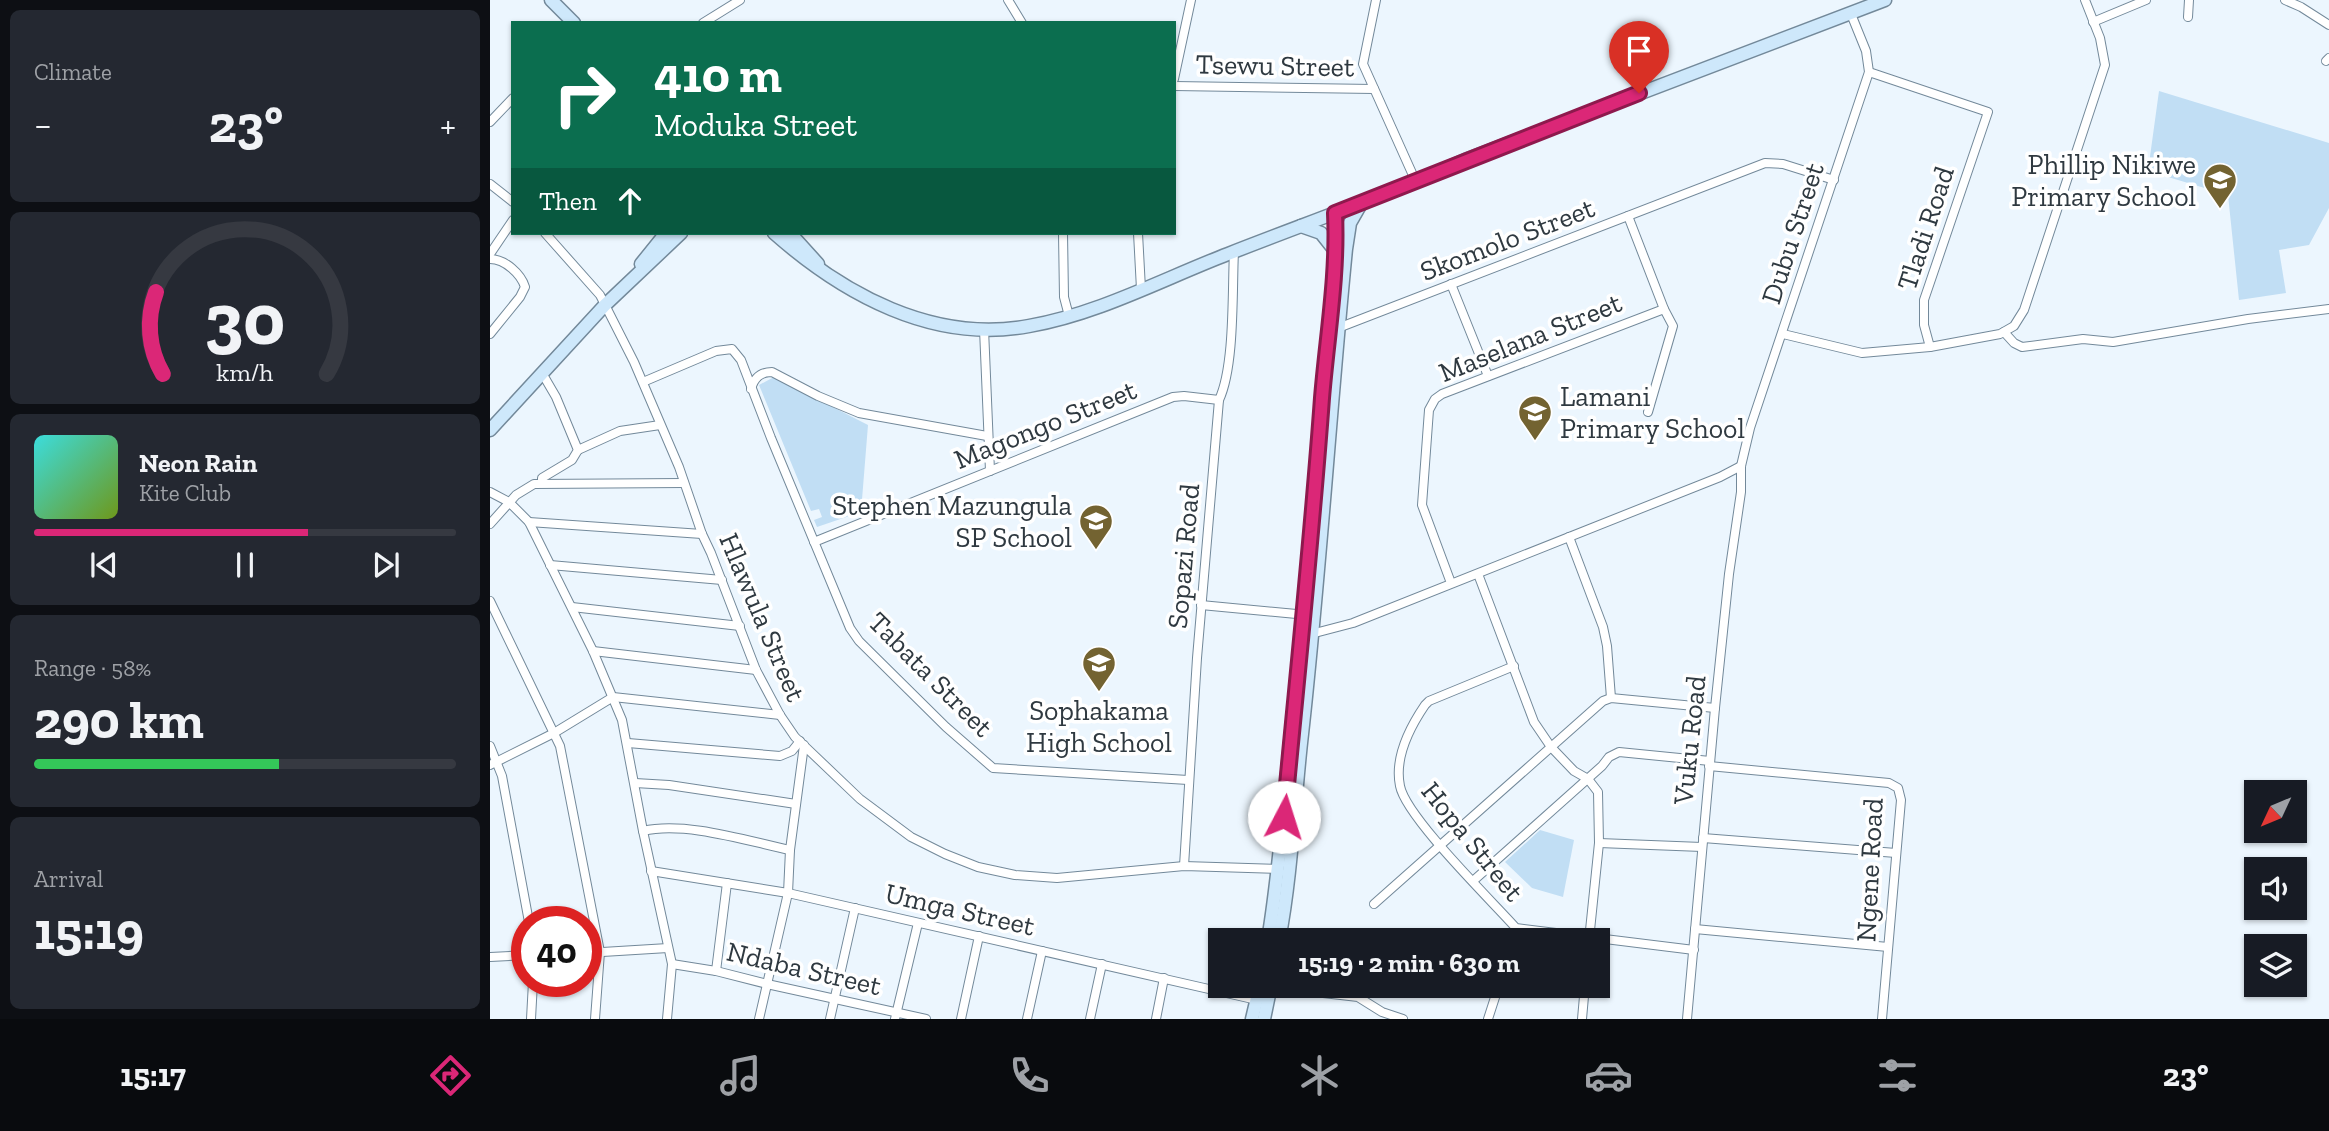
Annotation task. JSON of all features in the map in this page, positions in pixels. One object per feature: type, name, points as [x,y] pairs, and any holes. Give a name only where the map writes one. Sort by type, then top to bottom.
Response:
[{"type":"street","points":[[551,0],[572,21]]},
{"type":"street","points":[[706,21],[740,0]]},
{"type":"street","points":[[1008,0],[1021,21]]},
{"type":"street","points":[[1176,70],[1191,0]]},
{"type":"street","points":[[1376,0],[1363,64],[1416,182]]},
{"type":"street","points":[[776,235],[812,265],[863,297],[905,314],[950,326],[984,329],[1028,327],[1069,316],[1141,289],[1416,182],[1465,160],[1885,0]]},
{"type":"street","points":[[1783,334],[1862,354],[1930,347],[2004,332],[2014,326],[2024,310],[2104,69],[2103,46],[2085,0]]},
{"type":"street","points":[[2093,22],[2146,0]]},
{"type":"street","points":[[2188,17],[2189,0]]},
{"type":"street","points":[[2285,0],[2301,6],[2329,24]]},
{"type":"street","points":[[1851,14],[1867,55],[1869,72]]},
{"type":"street","name":"Dubu Street","points":[[1741,466],[1750,428],[1869,72]]},
{"type":"street","name":"Tladi Road","points":[[1869,72],[1989,112],[1924,300],[1924,326],[1930,347]]},
{"type":"street","name":"Tsewu Street","points":[[1176,86],[1374,89]]},
{"type":"street","points":[[490,122],[511,100]]},
{"type":"street","name":"Skomolo Street","points":[[1338,328],[1691,190],[1770,162],[1834,180]]},
{"type":"street","points":[[490,184],[511,200]]},
{"type":"street","points":[[1309,615],[1323,534],[1338,328],[1349,229],[1362,202]]},
{"type":"street","points":[[1280,928],[1297,675],[1309,615],[1336,252],[1335,213]]},
{"type":"street","points":[[1628,216],[1673,326],[1648,412]]},
{"type":"street","points":[[490,334],[525,287],[522,279],[510,268],[490,257],[511,223]]},
{"type":"street","points":[[1301,226],[1321,233],[1336,252]]},
{"type":"street","name":"Hlawula Street","points":[[547,235],[600,295],[643,382],[756,670],[780,715],[802,743],[860,799],[911,837],[978,867],[1015,875],[1058,878],[1184,866],[1279,869]]},
{"type":"street","points":[[621,289],[664,235]]},
{"type":"street","points":[[490,430],[605,305],[679,235]]},
{"type":"street","points":[[792,235],[828,275]]},
{"type":"street","points":[[1063,235],[1064,297],[1069,316]]},
{"type":"street","points":[[1138,235],[1141,289]]},
{"type":"street","name":"Sopazi Road","points":[[1184,866],[1201,605],[1219,400],[1225,383],[1231,327],[1234,251]]},
{"type":"street","points":[[1451,284],[1488,376]]},
{"type":"street","name":"Maselana Street","points":[[1451,583],[1422,505],[1429,410],[1432,403],[1441,394],[1664,309]]},
{"type":"street","points":[[2004,332],[2014,344],[2022,347],[2083,339],[2113,342],[2248,319],[2329,309]]},
{"type":"street","points":[[984,329],[990,471]]},
{"type":"street","name":"Tabata Street","points":[[643,382],[716,351],[732,349],[741,359],[850,628],[859,641],[946,727],[993,768],[1188,780]]},
{"type":"street","points":[[751,389],[753,380],[772,372],[831,402],[874,416],[987,436]]},
{"type":"street","points":[[542,373],[556,397],[578,450]]},
{"type":"street","name":"Magongo Street","points":[[814,542],[1173,397],[1219,400]]},
{"type":"street","points":[[542,483],[542,478],[572,460],[578,450],[620,431],[660,425]]},
{"type":"street","points":[[1307,635],[1353,623],[1720,477],[1741,466]]},
{"type":"street","name":"Vuku Road","points":[[1687,1019],[1715,708],[1739,513],[1741,466]]},
{"type":"street","points":[[490,524],[509,502],[526,488],[542,483],[684,483]]},
{"type":"street","points":[[490,492],[509,502],[529,522],[593,651],[622,720],[672,964],[667,1019]]},
{"type":"street","points":[[529,522],[702,534]]},
{"type":"street","points":[[1569,537],[1603,627],[1611,698]]},
{"type":"street","points":[[550,565],[722,580]]},
{"type":"street","points":[[1478,573],[1531,717],[1552,747],[1574,771],[1588,779],[1598,792],[1599,843],[1590,928]]},
{"type":"street","points":[[490,601],[560,746],[591,906]]},
{"type":"street","points":[[1201,605],[1309,615]]},
{"type":"street","points":[[572,607],[740,625]]},
{"type":"street","points":[[593,651],[756,670]]},
{"type":"street","name":"Hopa Street","points":[[1514,666],[1429,701],[1403,745],[1399,782],[1405,802],[1516,928]]},
{"type":"street","points":[[494,763],[554,733],[613,697],[780,715]]},
{"type":"street","points":[[1374,904],[1602,701],[1611,698],[1715,708]]},
{"type":"street","points":[[628,743],[779,756],[802,743]]},
{"type":"street","points":[[759,1019],[788,892],[802,743]]},
{"type":"street","points":[[490,746],[525,906]]},
{"type":"street","name":"Ngene Road","points":[[1473,881],[1588,779],[1609,757],[1619,752],[1892,784],[1898,788],[1901,795],[1882,1019]]},
{"type":"street","points":[[635,783],[669,785],[796,804]]},
{"type":"street","points":[[643,831],[656,828],[687,830],[790,849]]},
{"type":"street","points":[[1270,928],[1279,869],[1287,841]]},
{"type":"street","points":[[1599,843],[1702,843],[1896,853]]},
{"type":"street","name":"Umga Street","points":[[651,871],[788,892],[1257,1000]]},
{"type":"street","points":[[716,971],[727,883]]},
{"type":"street","points":[[830,1019],[855,908]]},
{"type":"street","points":[[896,1016],[918,923]]},
{"type":"street","points":[[1695,929],[1888,947]]},
{"type":"street","points":[[961,1019],[979,936]]},
{"type":"street","name":"Hopa Street","points":[[1610,941],[1694,950]]},
{"type":"street","points":[[602,952],[668,948]]},
{"type":"street","points":[[1027,1019],[1042,951]]},
{"type":"street","points":[[490,957],[511,956]]},
{"type":"street","name":"Ndaba Street","points":[[672,964],[716,971],[767,985],[835,998],[896,1016],[926,1019]]},
{"type":"street","points":[[1090,1019],[1102,964]]},
{"type":"street","points":[[1156,1019],[1164,978]]},
{"type":"street","points":[[531,1019],[532,997]]},
{"type":"street","points":[[595,1019],[597,997]]},
{"type":"street","points":[[1264,1019],[1266,998]]},
{"type":"street","points":[[1357,998],[1373,1005],[1381,1016],[1403,1019]]},
{"type":"street","points":[[1488,1019],[1495,998]]},
{"type":"street","points":[[1583,1019],[1584,998]]},
{"type":"street","points":[[1252,1019],[1257,1000]]},
{"type":"shaded area","points":[[2159,91],[2329,143],[2329,208],[2309,245],[2279,250],[2286,293],[2239,300],[2228,195],[2148,171]]},
{"type":"shaded area","points":[[774,377],[868,425],[861,512],[817,527],[814,520],[822,517],[819,509],[811,511],[759,385]]},
{"type":"shaded area","points":[[1540,830],[1574,840],[1563,897],[1532,888],[1505,862]]},
{"type":"place","name":"Phillip Nikiwe Primary School","points":[[2220,210]]},
{"type":"place","name":"Lamani Primary School","points":[[1535,442]]},
{"type":"place","name":"Stephen Mazungula SP School","points":[[1096,551]]},
{"type":"place","name":"Sophakama High School","points":[[1099,693]]},
{"type":"route","points":[[1284,817],[1303,636],[1335,269],[1335,213],[1639,93]]}]
